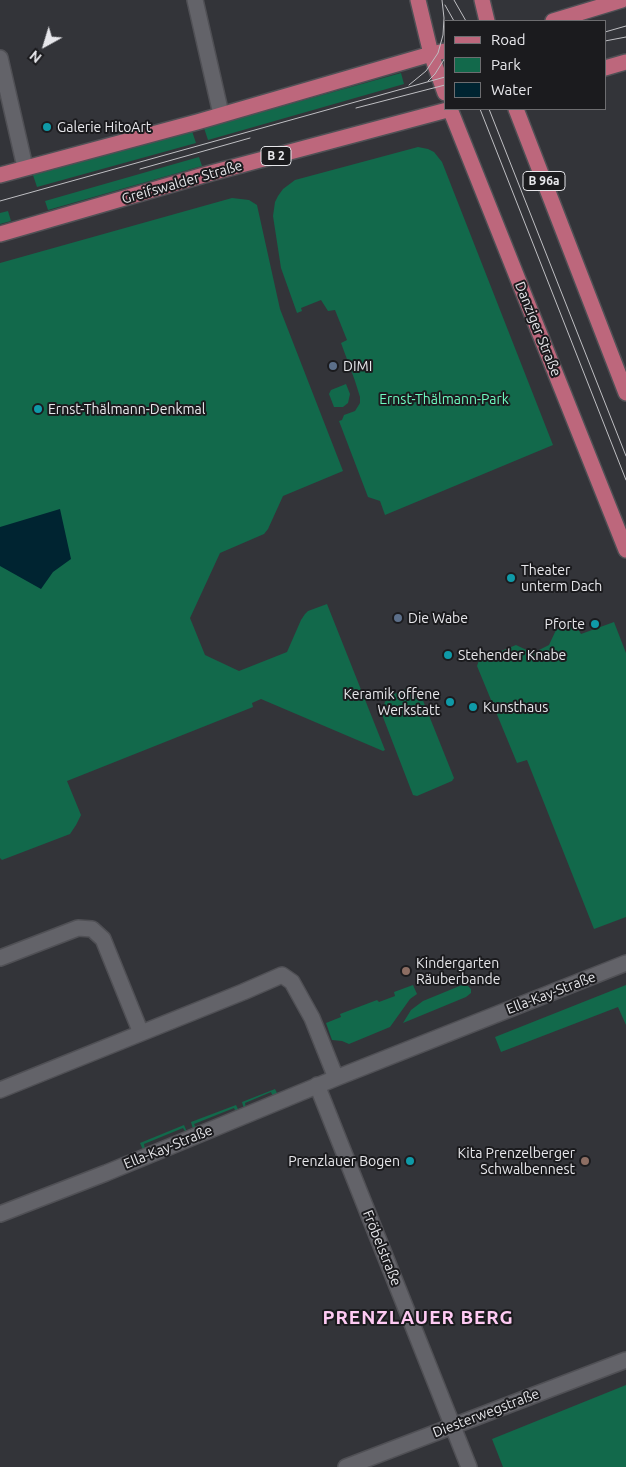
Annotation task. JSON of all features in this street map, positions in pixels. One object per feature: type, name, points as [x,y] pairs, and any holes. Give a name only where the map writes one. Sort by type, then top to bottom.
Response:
[{"type":"main road","points":[[418,0],[438,52],[444,87]]},
{"type":"main road","points":[[482,0],[487,20]]},
{"type":"main road","points":[[557,20],[622,0]]},
{"type":"main road","points":[[0,175],[438,52]]},
{"type":"main road","points":[[606,68],[626,62]]},
{"type":"main road","name":"Greifswalder Straße","points":[[0,234],[211,173],[447,110]]},
{"type":"main road","name":"Danziger Straße","points":[[451,110],[626,550]]},
{"type":"main road","name":"B 96a","points":[[516,110],[626,394]]},
{"type":"street","points":[[195,0],[221,114]]},
{"type":"street","points":[[0,58],[26,167]]},
{"type":"street","points":[[0,958],[78,928],[92,928],[103,939],[142,1033]]},
{"type":"street","name":"Ella-Kay-Straße","points":[[0,1214],[106,1173],[317,1085],[626,963]]},
{"type":"street","points":[[0,1090],[243,992],[282,974],[292,982],[312,1018],[336,1078]]},
{"type":"street","name":"Fröbelstraße","points":[[317,1085],[469,1467]]},
{"type":"street","name":"Diesterwegstraße","points":[[346,1467],[626,1360]]},
{"type":"green space","points":[[401,73],[404,84],[208,140],[204,128]]},
{"type":"green space","points":[[192,131],[196,143],[37,187],[33,175]]},
{"type":"green space","name":"Ernst-Thälmann-Park","points":[[418,147],[434,152],[442,162],[553,445],[385,515],[380,501],[368,497],[339,421],[342,420],[344,415],[355,411],[360,403],[355,381],[341,343],[347,340],[335,310],[328,311],[321,300],[301,308],[302,311],[297,313],[281,268],[273,216],[278,196],[283,189],[295,180]]},
{"type":"green space","points":[[199,157],[202,166],[48,210],[45,201]]},
{"type":"green space","points":[[232,198],[249,200],[257,205],[280,309],[343,471],[283,496],[264,534],[220,553],[190,618],[205,655],[239,671],[287,652],[305,614],[327,604],[385,750],[383,751],[261,699],[252,703],[253,707],[67,781],[81,815],[70,834],[2,860],[0,858],[0,263]]},
{"type":"green space","points":[[8,211],[11,221],[0,224],[0,213]]},
{"type":"green space","points":[[346,384],[350,394],[348,403],[343,407],[334,407],[329,394],[331,390]]},
{"type":"green space","points":[[614,622],[626,653],[626,917],[594,929],[527,760],[517,763],[477,666],[479,660],[516,645],[533,653],[549,645],[556,630],[570,625],[577,627],[581,634]]},
{"type":"green space","points":[[413,686],[418,688],[454,778],[452,781],[417,796],[413,795],[381,712],[387,697]]},
{"type":"green space","points":[[413,985],[417,994],[410,999],[390,1027],[349,1044],[332,1040],[326,1023],[341,1017],[340,1014],[377,1000],[379,1002],[395,996],[394,992]]},
{"type":"green space","points":[[462,985],[468,986],[471,989],[471,993],[466,997],[403,1023],[411,1010],[423,1001]]},
{"type":"green space","points":[[626,985],[626,1025],[618,1007],[501,1052],[495,1037]]},
{"type":"green space","points":[[275,1089],[278,1095],[273,1097],[271,1092],[245,1103],[246,1108],[244,1109],[242,1102]]},
{"type":"green space","points":[[236,1105],[239,1111],[236,1112],[234,1108],[194,1124],[196,1128],[193,1129],[191,1122]]},
{"type":"green space","points":[[184,1125],[186,1133],[183,1128],[144,1144],[145,1149],[143,1150],[140,1143]]},
{"type":"green space","points":[[626,1385],[626,1467],[503,1467],[492,1439]]},
{"type":"water","points":[[60,509],[71,559],[53,572],[41,589],[0,566],[0,527]]},
{"type":"tram line","points":[[409,85],[426,71],[438,53],[443,35],[442,0]]},
{"type":"tram line","points":[[454,0],[465,20]]},
{"type":"tram line","points":[[445,5],[453,20]]},
{"type":"tram line","points":[[606,32],[626,26]]},
{"type":"tram line","points":[[606,41],[626,37]]},
{"type":"tram line","points":[[428,81],[444,60]]},
{"type":"tram line","points":[[0,201],[444,77]]},
{"type":"tram line","points":[[356,108],[444,85]]},
{"type":"tram line","points":[[480,110],[626,480]]},
{"type":"tram line","points":[[489,110],[626,456]]},
{"type":"tram line","points":[[140,169],[250,138]]},
{"type":"place","name":"Galerie HitoArt","points":[[47,127]]},
{"type":"place","name":"DIMI","points":[[333,366]]},
{"type":"place","name":"Ernst-Thälmann-Denkmal","points":[[38,409]]},
{"type":"place","name":"Theater unterm Dach","points":[[511,578]]},
{"type":"place","name":"Die Wabe","points":[[398,618]]},
{"type":"place","name":"Pforte","points":[[595,624]]},
{"type":"place","name":"Stehender Knabe","points":[[448,655]]},
{"type":"place","name":"Keramik offene Werkstatt","points":[[450,702]]},
{"type":"place","name":"Kunsthaus","points":[[473,707]]},
{"type":"place","name":"Kindergarten Räuberbande","points":[[406,971]]},
{"type":"place","name":"Prenzlauer Bogen","points":[[410,1161]]},
{"type":"place","name":"Kita Prenzelberger Schwalbennest","points":[[585,1161]]},
{"type":"district","name":"PRENZLAUER BERG","points":[[418,1318]]}]
